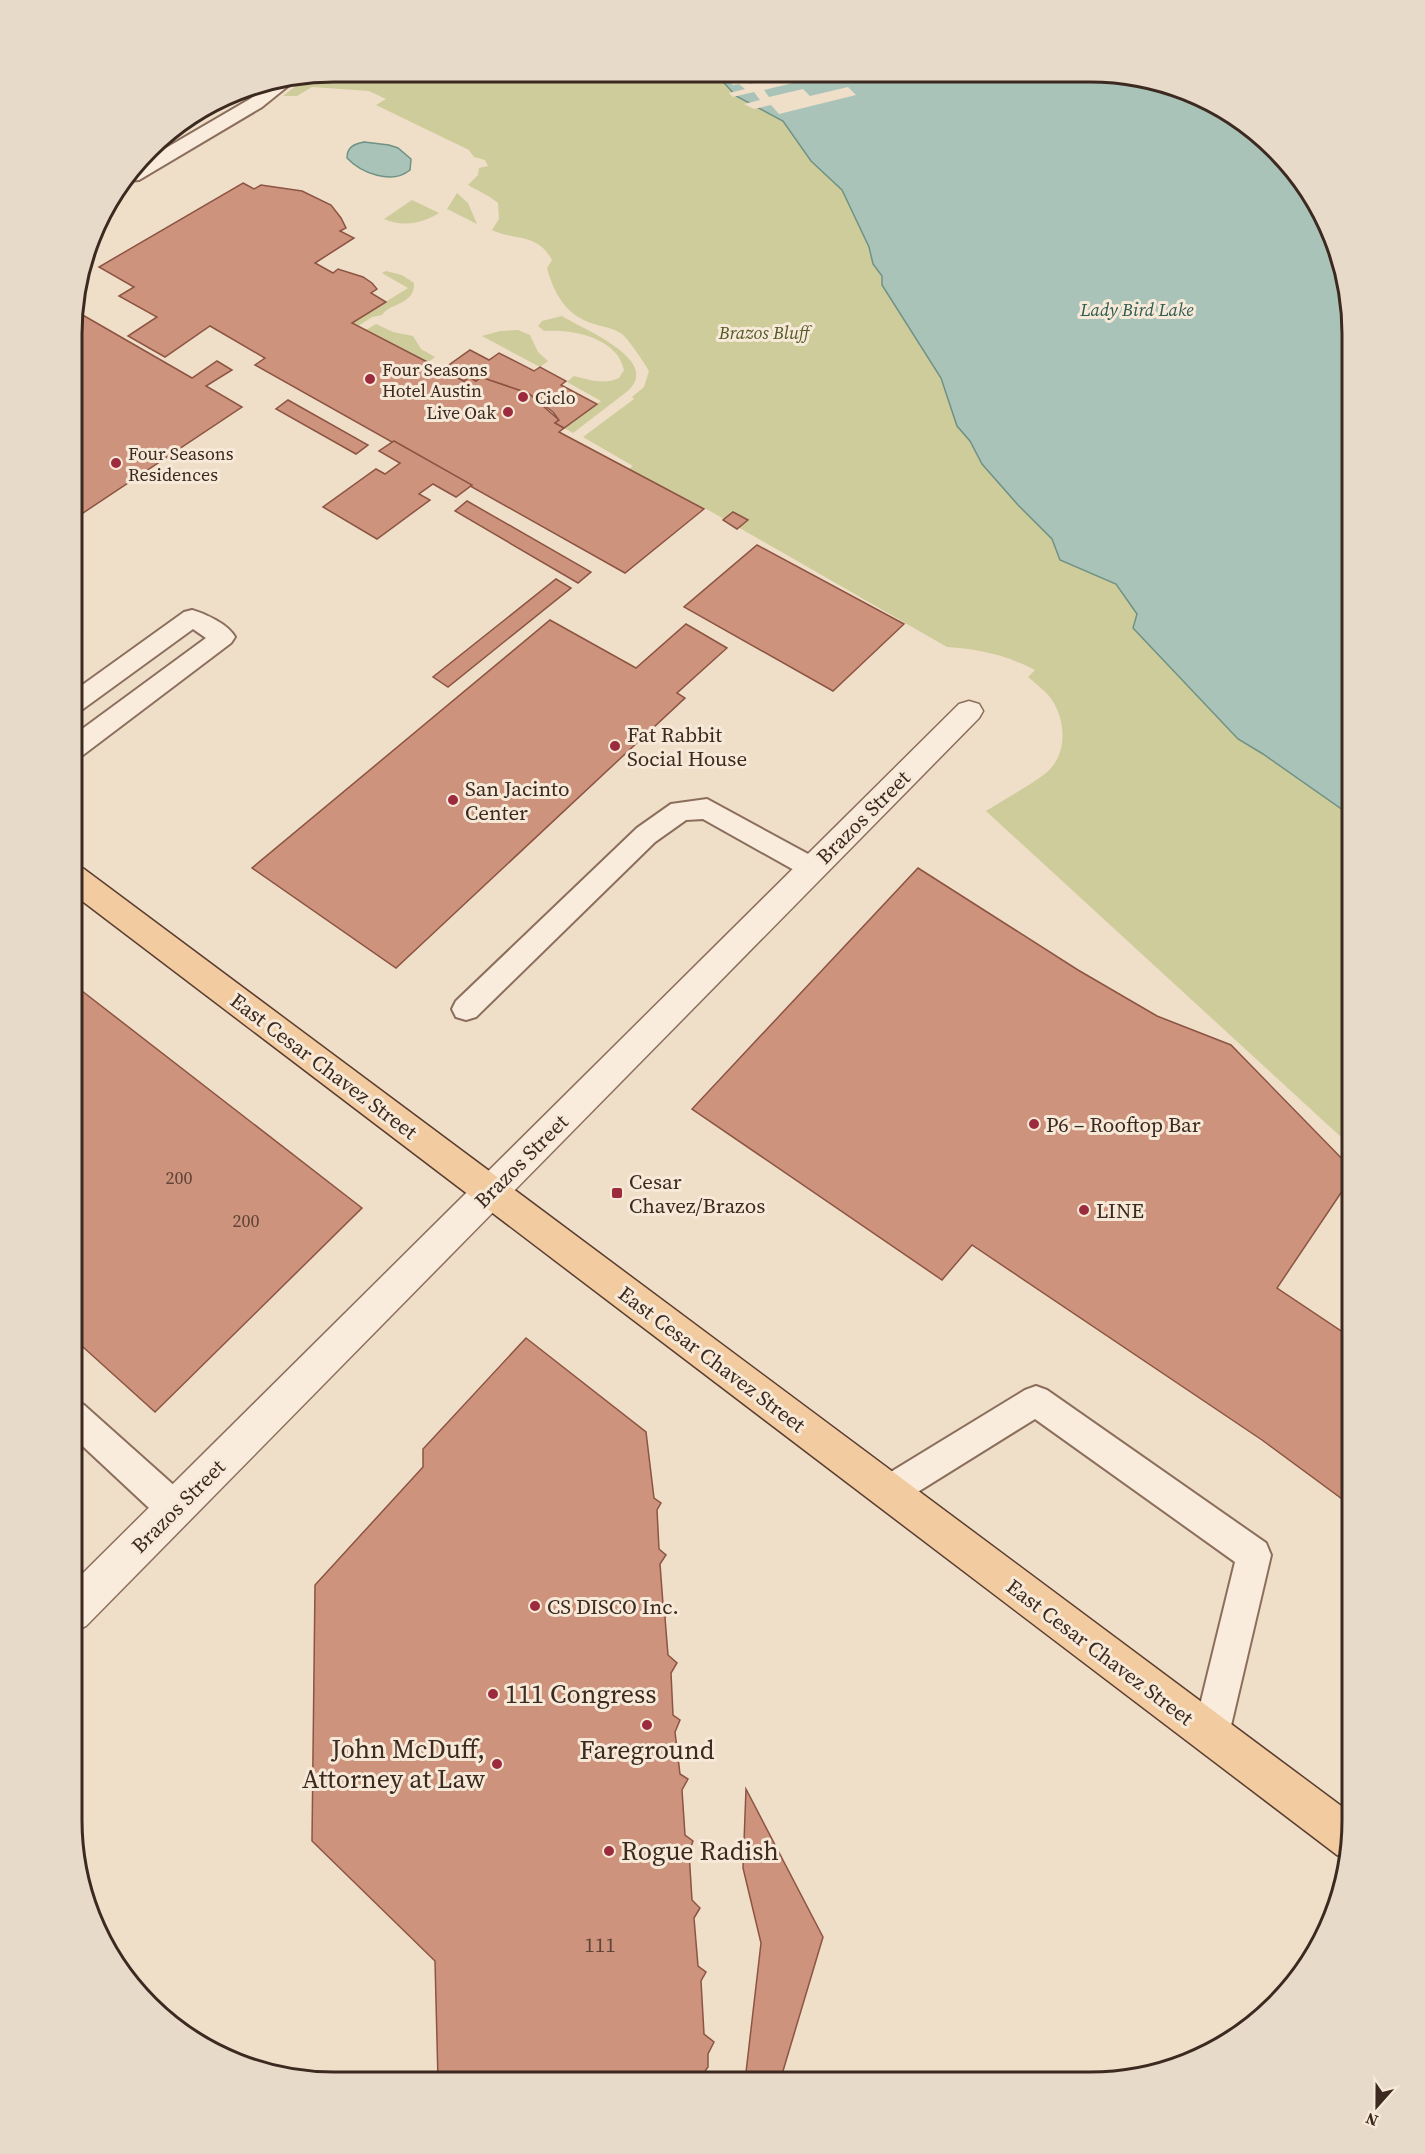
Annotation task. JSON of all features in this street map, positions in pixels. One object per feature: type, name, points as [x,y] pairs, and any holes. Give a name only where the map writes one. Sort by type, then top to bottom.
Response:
[{"type":"main road","name":"East Cesar Chavez Street","points":[[82,884],[1342,1833]]},
{"type":"street","name":"Brazos Street","points":[[82,1602],[969,711]]},
{"type":"lane","points":[[145,169],[256,103],[272,90]]},
{"type":"lane","points":[[82,697],[192,618],[223,637],[82,742]]},
{"type":"lane","points":[[466,1009],[646,835],[680,811],[707,809],[812,868]]},
{"type":"lane","points":[[888,1492],[1036,1401],[1254,1556],[1210,1734]]},
{"type":"lane","points":[[82,1424],[174,1509]]},
{"type":"green space","name":"Brazos Bluff","points":[[334,82],[723,82],[736,96],[783,121],[811,161],[842,190],[869,247],[873,264],[882,276],[882,285],[941,378],[957,426],[970,441],[982,464],[1052,539],[1060,560],[1116,584],[1137,614],[1133,628],[1238,739],[1342,809],[1342,1138],[986,811],[1046,773],[1059,756],[1062,746],[1062,725],[1059,714],[1049,696],[1028,677],[1035,670],[1014,660],[992,654],[947,647],[710,511],[629,469],[633,466],[583,437],[634,399],[632,397],[644,387],[649,371],[622,334],[582,319],[567,308],[557,294],[550,277],[547,268],[552,260],[546,251],[532,241],[492,230],[499,219],[498,203],[468,185],[478,175],[479,168],[488,166],[485,160],[474,157],[469,150],[376,105],[386,99],[369,91],[312,87],[297,96],[283,96],[296,86]]},
{"type":"green space","points":[[457,193],[468,203],[477,224],[447,209]]},
{"type":"green space","points":[[412,200],[439,213],[425,220],[405,224],[384,219]]},
{"type":"green space","points":[[386,271],[402,275],[414,283],[411,295],[382,315],[372,317],[358,326],[352,323],[408,288],[382,273]]},
{"type":"green space","points":[[562,316],[614,346],[627,356],[635,367],[636,378],[629,390],[573,433],[564,428],[601,401],[567,382],[574,376],[597,381],[613,380],[619,378],[624,370],[620,359],[612,350],[592,337],[567,332],[544,331],[538,326],[542,321]]},
{"type":"green space","points":[[376,324],[393,332],[413,336],[421,349],[435,357],[428,362],[366,330]]},
{"type":"green space","points":[[518,330],[530,335],[538,352],[548,361],[540,367],[482,336],[500,331]]},
{"type":"water","name":"Lady Bird Lake","points":[[723,82],[1090,82],[1140,87],[1172,96],[1216,116],[1257,145],[1280,168],[1300,194],[1317,223],[1334,269],[1342,318],[1342,809],[1238,739],[1133,628],[1137,614],[1116,584],[1060,560],[1052,539],[982,464],[970,441],[957,426],[941,378],[882,285],[882,276],[873,264],[869,247],[842,190],[811,161],[783,121],[736,96]]},
{"type":"water","points":[[364,142],[398,148],[411,159],[410,170],[395,177],[386,177],[360,168],[347,158],[347,154],[352,147]]},
{"type":"pier","points":[[730,82],[750,84],[797,82],[764,90],[769,97],[803,89],[810,96],[848,87],[856,95],[779,114],[771,105],[754,109],[744,104],[760,100],[754,92],[733,97],[729,93],[745,89],[739,84],[733,85]]},
{"type":"building","name":"Four Seasons Hotel Austin","points":[[243,183],[254,189],[261,185],[302,191],[331,205],[346,228],[340,231],[354,238],[315,263],[333,273],[338,269],[363,277],[377,289],[371,293],[386,302],[352,323],[464,381],[469,377],[476,381],[481,377],[528,393],[559,420],[555,423],[564,428],[559,432],[704,509],[625,573],[255,365],[265,358],[210,326],[165,357],[128,336],[157,317],[119,296],[134,287],[99,267]]},
{"type":"building","name":"Four Seasons Residences","points":[[83,315],[192,378],[217,361],[232,370],[206,386],[242,407],[82,514]]},
{"type":"building","points":[[470,350],[489,360],[499,353],[534,371],[540,367],[566,381],[561,385],[597,404],[564,428],[555,423],[559,420],[553,412],[528,393],[481,377],[476,381],[469,377],[464,381],[442,370]]},
{"type":"building","points":[[288,400],[368,445],[356,454],[276,409]]},
{"type":"building","points":[[394,441],[472,485],[456,497],[433,484],[419,494],[430,500],[377,539],[323,507],[376,469],[385,474],[400,463],[379,451]]},
{"type":"building","points":[[467,501],[591,572],[578,583],[455,511]]},
{"type":"building","points":[[733,512],[748,520],[737,529],[723,520]]},
{"type":"building","points":[[757,545],[904,624],[833,691],[684,607]]},
{"type":"building","points":[[556,579],[571,588],[448,687],[433,677]]},
{"type":"building","name":"San Jacinto Center","points":[[550,620],[636,668],[686,624],[727,648],[677,693],[685,698],[396,968],[252,868]]},
{"type":"building","name":"LINE","points":[[918,868],[1078,970],[1157,1016],[1231,1045],[1342,1159],[1342,1191],[1277,1288],[1342,1332],[1342,1499],[1262,1440],[972,1245],[942,1280],[692,1109]]},
{"type":"building","points":[[82,991],[362,1208],[155,1412],[82,1346]]},
{"type":"building","name":"111 Congress","points":[[526,1338],[646,1432],[654,1498],[661,1503],[657,1510],[659,1549],[666,1555],[660,1564],[663,1604],[670,1609],[665,1618],[668,1655],[677,1663],[671,1673],[673,1715],[680,1720],[675,1732],[680,1774],[688,1779],[682,1790],[685,1835],[693,1841],[689,1852],[692,1900],[700,1908],[694,1918],[698,1966],[706,1972],[701,1981],[704,2034],[714,2042],[708,2054],[708,2067],[704,2072],[438,2072],[435,1961],[312,1841],[315,1585],[423,1467],[423,1449]]},
{"type":"building","points":[[746,1789],[823,1937],[783,2072],[746,2072],[761,1943],[743,1868]]},
{"type":"place","name":"Four Seasons Hotel Austin","points":[[370,379]]},
{"type":"place","name":"Ciclo","points":[[523,397]]},
{"type":"place","name":"Live Oak","points":[[508,412]]},
{"type":"place","name":"Four Seasons Residences","points":[[116,463]]},
{"type":"place","name":"Fat Rabbit Social House","points":[[615,746]]},
{"type":"place","name":"San Jacinto Center","points":[[453,800]]},
{"type":"place","name":"P6 – Rooftop Bar","points":[[1034,1124]]},
{"type":"place","name":"Cesar Chavez/Brazos","points":[[617,1193]]},
{"type":"place","name":"LINE","points":[[1084,1210]]},
{"type":"place","name":"CS DISCO Inc.","points":[[535,1606]]},
{"type":"place","name":"111 Congress","points":[[493,1694]]},
{"type":"place","name":"Fareground","points":[[647,1725]]},
{"type":"place","name":"John McDuff, Attorney at Law","points":[[497,1764]]},
{"type":"place","name":"Rogue Radish","points":[[609,1851]]}]
